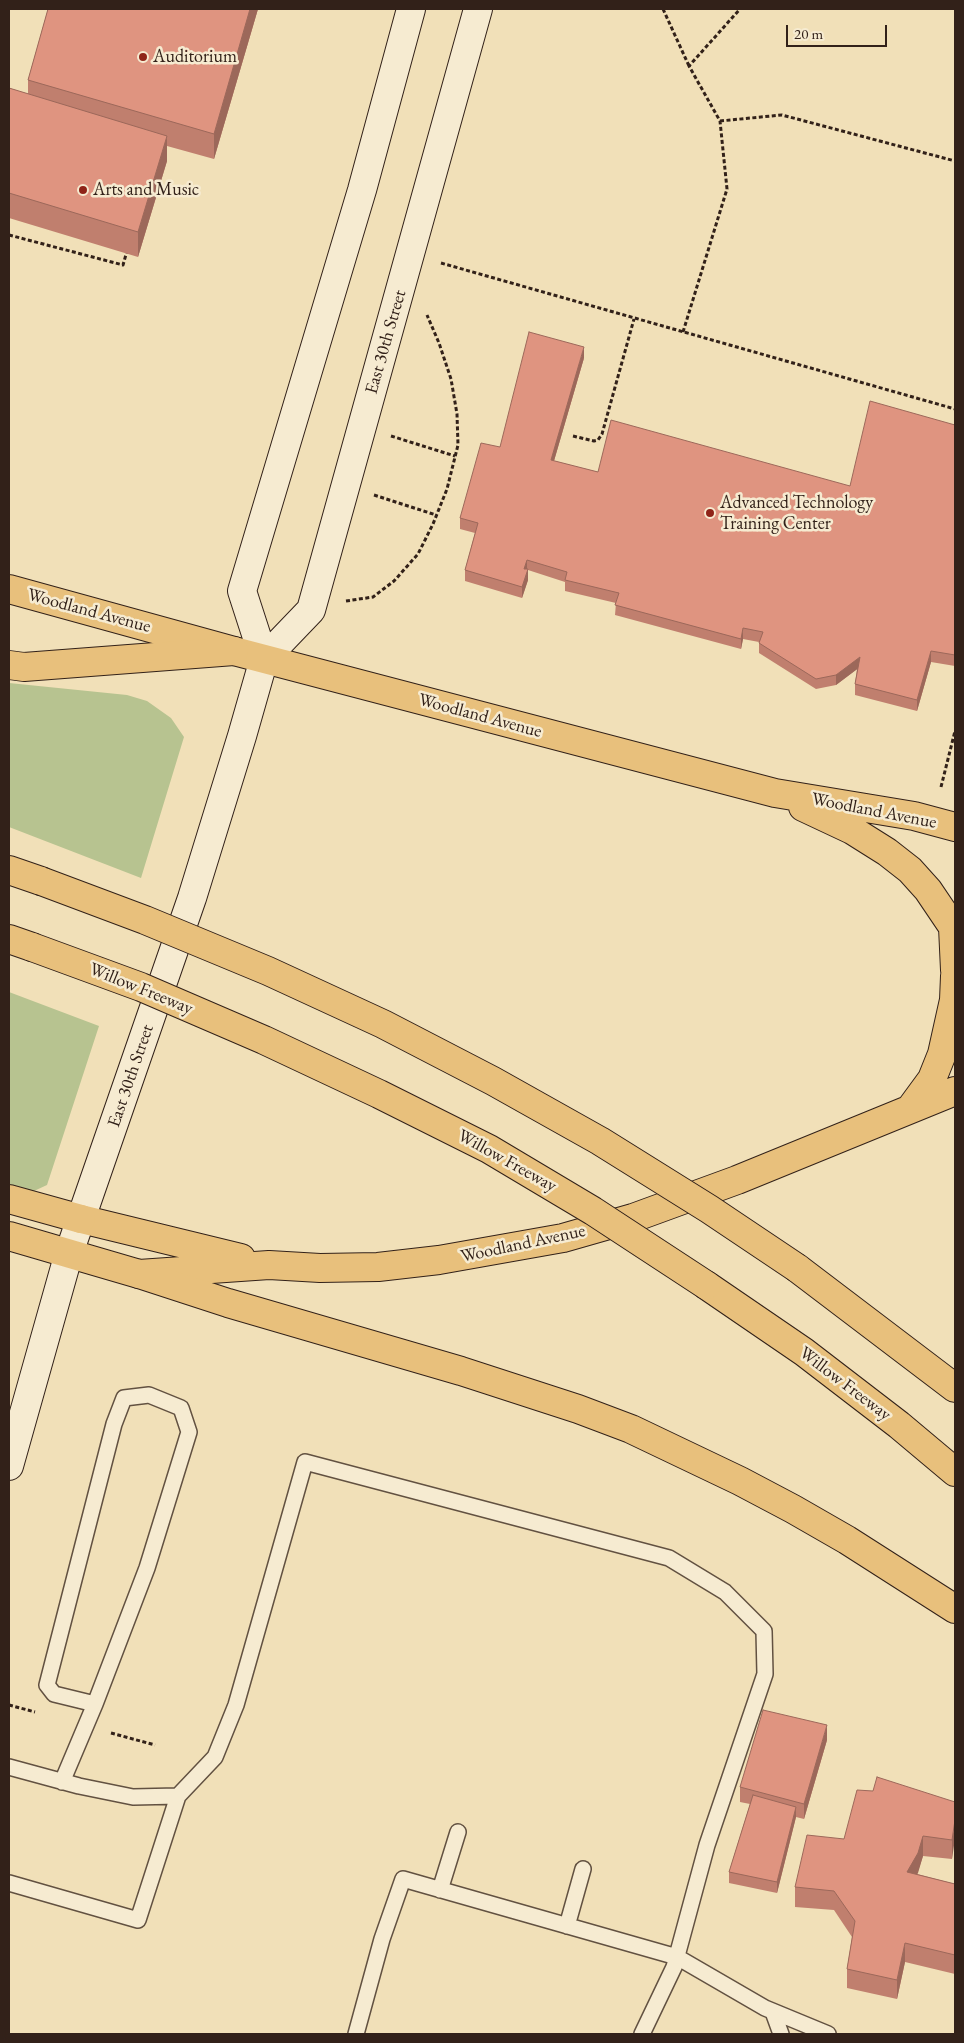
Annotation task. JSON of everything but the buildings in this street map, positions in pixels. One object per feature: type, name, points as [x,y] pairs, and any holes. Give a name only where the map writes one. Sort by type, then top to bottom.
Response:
[{"type":"main road","points":[[264,659],[242,591],[362,190],[411,9]]},
{"type":"main road","name":"East 30th Street","points":[[9,1466],[69,1253],[192,898],[264,659],[311,610],[478,9]]},
{"type":"main road","name":"Woodland Avenue","points":[[9,589],[264,659],[775,793],[914,816],[955,827]]},
{"type":"main road","points":[[9,665],[24,667],[234,651]]},
{"type":"main road","points":[[775,793],[852,830],[887,852],[910,870],[928,890],[954,929],[955,970]]},
{"type":"main road","points":[[9,870],[154,923],[268,971],[383,1024],[493,1081],[600,1141],[709,1209],[797,1268],[955,1388]]},
{"type":"main road","name":"Willow Freeway","points":[[20,943],[141,987],[264,1040],[380,1094],[489,1149],[593,1211],[804,1352],[899,1425],[955,1472]]},
{"type":"main road","points":[[910,1110],[932,1080],[942,1054],[954,1000],[955,976]]},
{"type":"main road","name":"Woodland Avenue","points":[[9,1236],[139,1274],[269,1265],[320,1268],[378,1267],[439,1260],[563,1238],[633,1218],[683,1200],[955,1091]]},
{"type":"main road","points":[[9,1199],[269,1265]]},
{"type":"main road","points":[[139,1274],[228,1303],[461,1371],[578,1409],[631,1429],[794,1509],[847,1540],[955,1609]]},
{"type":"lane","points":[[62,1782],[95,1704],[147,1568],[189,1432],[181,1408],[149,1396],[124,1398],[114,1424],[47,1686],[54,1694],[95,1704]]},
{"type":"lane","points":[[9,1883],[138,1920],[178,1796],[215,1757],[236,1705],[305,1462],[669,1558],[725,1592],[764,1631],[765,1674],[707,1846],[674,1967],[642,2034]]},
{"type":"lane","points":[[9,1767],[62,1782],[132,1797],[178,1796]]},
{"type":"lane","points":[[440,1890],[458,1832]]},
{"type":"lane","points":[[567,1926],[583,1869]]},
{"type":"lane","points":[[356,2034],[382,1939],[403,1879],[677,1957],[774,2012],[828,2034]]},
{"type":"lane","points":[[774,2012],[781,2034]]},
{"type":"path","points":[[663,9],[689,66],[720,121],[727,189],[683,332]]},
{"type":"path","points":[[689,66],[740,9]]},
{"type":"path","points":[[720,121],[782,114],[955,161]]},
{"type":"path","points":[[9,236],[123,265],[128,246]]},
{"type":"path","points":[[438,263],[955,409]]},
{"type":"path","points":[[343,602],[373,597],[394,581],[418,554],[447,489],[458,445],[457,414],[451,379],[439,344],[424,310]]},
{"type":"path","points":[[573,436],[594,441],[598,440],[602,434],[634,319]]},
{"type":"path","points":[[388,435],[455,456]]},
{"type":"path","points":[[371,494],[436,515]]},
{"type":"path","points":[[941,787],[955,731]]},
{"type":"green space","points":[[9,683],[127,695],[147,701],[171,718],[184,737],[141,878],[9,827]]},
{"type":"green space","points":[[9,992],[99,1026],[47,1185],[34,1191],[9,1189]]},
{"type":"place","name":"Auditorium","points":[[143,57]]},
{"type":"place","name":"Arts and Music","points":[[83,190]]},
{"type":"place","name":"Advanced Technology Training Center","points":[[710,513]]}]
